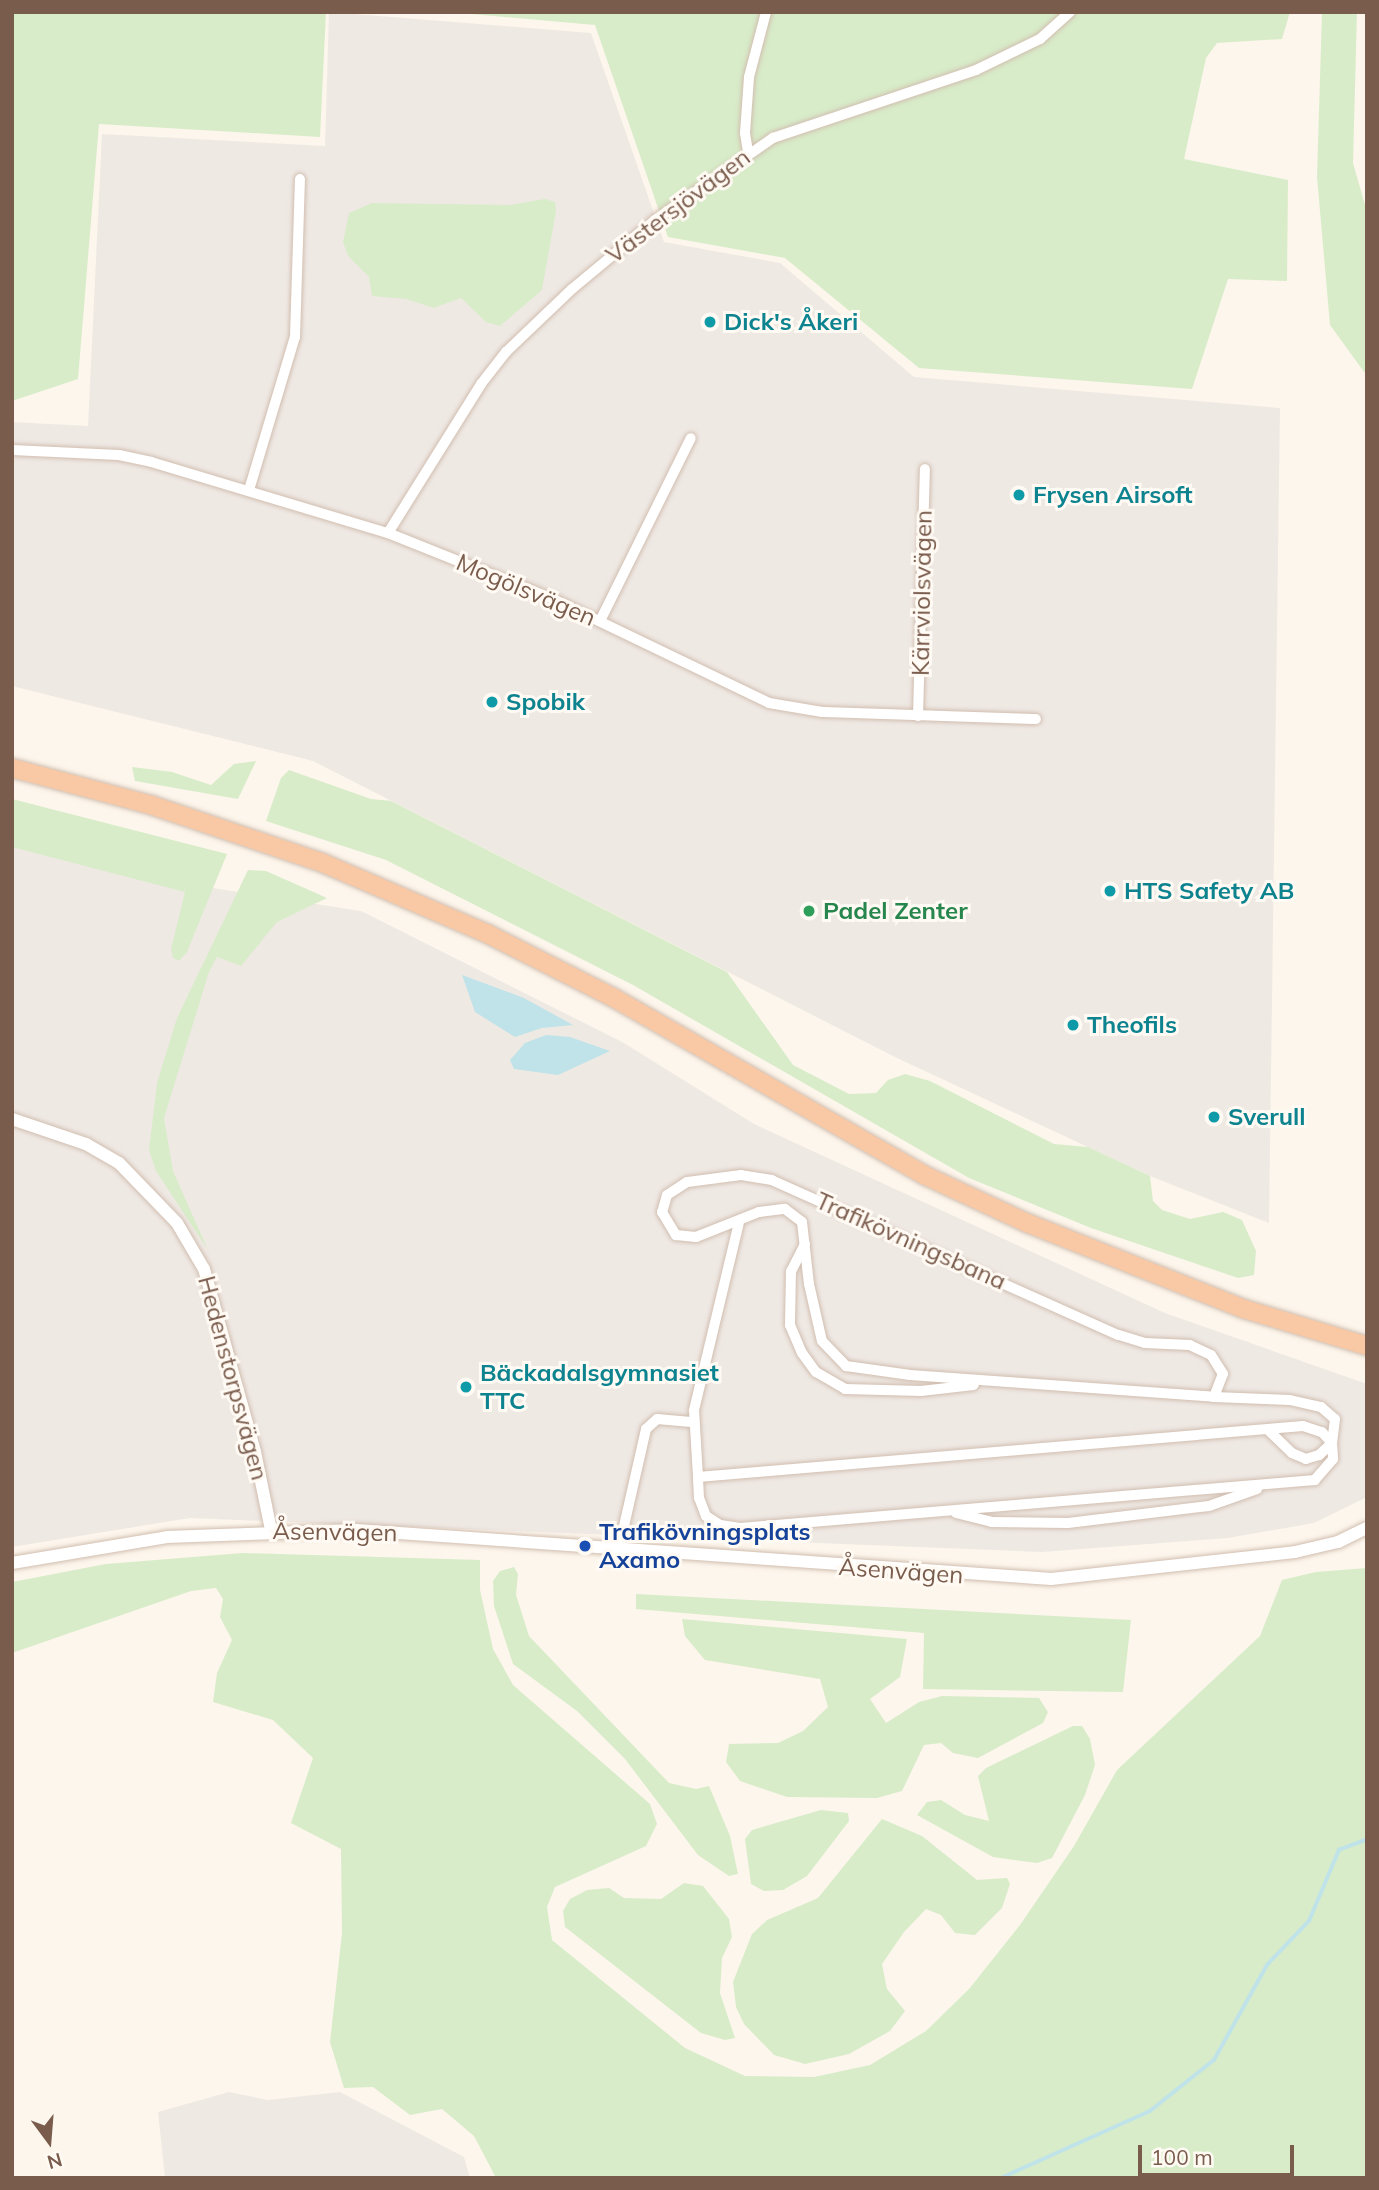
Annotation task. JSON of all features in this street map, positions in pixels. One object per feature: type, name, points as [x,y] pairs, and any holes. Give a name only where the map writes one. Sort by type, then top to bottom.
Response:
[{"type":"highway","points":[[12,768],[176,812],[335,867],[490,935],[614,998],[926,1176],[1027,1223],[1244,1309],[1367,1346]]},
{"type":"highway","points":[[12,777],[223,837],[387,899],[548,974],[857,1147],[1024,1231],[1241,1317],[1367,1356]]},
{"type":"street","points":[[748,152],[745,133],[749,77],[766,12]]},
{"type":"street","name":"Västersjövägen","points":[[388,533],[481,384],[506,352],[607,257],[748,152],[808,125],[976,70],[1040,39],[1070,12]]},
{"type":"street","points":[[249,490],[296,337],[300,179]]},
{"type":"street","points":[[600,621],[691,438]]},
{"type":"street","name":"Mogölsvägen","points":[[12,450],[119,455],[249,490],[388,533],[600,621],[769,703],[822,712],[1036,719]]},
{"type":"street","name":"Kärrviolsvägen","points":[[918,716],[925,469]]},
{"type":"street","name":"Hedenstorpsvägen","points":[[12,1119],[69,1136],[119,1163],[177,1223],[204,1269],[255,1451],[271,1530]]},
{"type":"street","name":"Trafikövningsbana","points":[[739,1223],[694,1422],[699,1499],[706,1516],[720,1525],[740,1528],[1315,1480],[1333,1459],[1335,1419],[1321,1406],[1290,1400],[1214,1397],[1000,1381],[846,1366],[822,1340],[802,1222],[785,1209],[759,1212],[739,1223],[696,1237],[676,1235],[662,1212],[667,1195],[687,1182],[741,1175],[772,1180],[1118,1335],[1144,1343],[1190,1345],[1211,1355],[1223,1374],[1214,1397]]},
{"type":"street","name":"Trafikövningsbana","points":[[805,1244],[791,1271],[790,1325],[802,1353],[816,1372],[845,1390],[921,1391],[1000,1381]]},
{"type":"street","points":[[619,1548],[646,1429],[657,1419],[694,1422]]},
{"type":"street","points":[[698,1478],[1303,1426],[1322,1432],[1332,1443],[1319,1455],[1306,1459],[1292,1453],[1268,1430]]},
{"type":"street","name":"Trafikövningsbana","points":[[947,1510],[991,1522],[1068,1523],[1209,1506],[1274,1483]]},
{"type":"street","name":"Åsenvägen","points":[[12,1563],[167,1538],[271,1530],[356,1530],[1051,1579],[1307,1550],[1367,1528]]},
{"type":"shaded area","points":[[329,12],[591,33],[664,242],[780,263],[914,377],[1280,408],[1269,1223],[1150,1176],[897,1058],[313,761],[12,686],[12,422],[88,426],[102,134],[325,146]]},
{"type":"shaded area","points":[[12,840],[206,887],[361,911],[624,1043],[754,1124],[1165,1313],[1367,1384],[1367,1497],[1314,1523],[1228,1538],[1042,1552],[190,1518],[12,1547]]},
{"type":"shaded area","points":[[229,2092],[268,2100],[340,2092],[464,2157],[470,2178],[165,2178],[158,2112]]},
{"type":"green space","points":[[12,12],[326,12],[320,137],[99,124],[78,379],[12,401]]},
{"type":"green space","points":[[449,12],[1290,12],[1282,39],[1217,43],[1206,58],[1184,159],[1288,180],[1287,281],[1228,279],[1192,389],[919,368],[785,258],[668,237],[595,25]]},
{"type":"green space","points":[[1322,12],[1357,12],[1353,163],[1367,212],[1367,376],[1330,325],[1317,177]]},
{"type":"green space","points":[[545,199],[555,202],[556,211],[542,290],[500,326],[486,322],[461,298],[434,308],[406,299],[372,296],[369,277],[348,256],[343,242],[349,213],[372,203],[510,205]]},
{"type":"green space","points":[[256,761],[238,799],[135,781],[132,767],[172,772],[211,785],[234,764]]},
{"type":"green space","points":[[289,770],[371,799],[391,801],[727,972],[793,1065],[849,1094],[876,1093],[888,1080],[905,1074],[930,1081],[1054,1144],[1088,1147],[1150,1176],[1153,1201],[1162,1210],[1190,1219],[1223,1212],[1242,1220],[1256,1251],[1254,1275],[1238,1278],[1091,1228],[969,1178],[633,985],[386,860],[266,821],[281,778]]},
{"type":"green space","points":[[12,799],[227,854],[187,952],[179,961],[173,958],[171,949],[185,892],[12,847]]},
{"type":"green space","points":[[248,870],[266,871],[327,898],[277,922],[241,966],[217,957],[209,972],[164,1118],[173,1171],[208,1250],[156,1171],[149,1150],[157,1083],[177,1018]]},
{"type":"green space","points":[[243,1553],[480,1560],[480,1590],[493,1649],[513,1685],[650,1804],[657,1824],[646,1846],[555,1887],[547,1907],[552,1940],[685,2048],[745,2076],[814,2077],[870,2065],[926,2031],[969,1989],[1020,1925],[1074,1846],[1117,1770],[1260,1636],[1282,1580],[1316,1572],[1367,1568],[1367,2178],[496,2178],[474,2136],[442,2109],[410,2115],[373,2087],[344,2088],[330,2042],[342,1933],[341,1849],[291,1823],[313,1758],[273,1720],[213,1702],[217,1673],[232,1640],[220,1617],[223,1599],[216,1588],[191,1591],[12,1653],[12,1582],[106,1564]]},
{"type":"green space","points":[[514,1567],[518,1574],[516,1595],[529,1636],[669,1783],[696,1789],[709,1786],[730,1836],[738,1874],[729,1876],[698,1855],[625,1759],[577,1711],[513,1664],[494,1606],[493,1581],[500,1571]]},
{"type":"green space","points":[[636,1594],[1131,1620],[1123,1692],[923,1689],[924,1633],[636,1609]]},
{"type":"green space","points":[[682,1619],[907,1639],[900,1677],[870,1699],[886,1723],[919,1702],[942,1696],[1039,1698],[1048,1712],[1043,1723],[978,1758],[953,1753],[941,1743],[924,1745],[902,1791],[877,1798],[787,1797],[740,1781],[726,1762],[729,1744],[778,1743],[803,1731],[828,1707],[820,1679],[705,1660],[685,1636]]},
{"type":"green space","points":[[1073,1726],[1082,1726],[1090,1739],[1095,1765],[1085,1795],[1052,1858],[1037,1863],[993,1857],[917,1815],[927,1802],[941,1800],[965,1815],[989,1821],[978,1776],[986,1768]]},
{"type":"green space","points":[[821,1810],[848,1813],[849,1821],[807,1876],[783,1890],[764,1891],[751,1884],[745,1839],[752,1830]]},
{"type":"green space","points":[[882,1819],[922,1836],[977,1880],[1007,1878],[1010,1884],[1002,1908],[975,1935],[955,1933],[941,1915],[926,1909],[904,1932],[882,1964],[887,1989],[905,2011],[890,2031],[849,2054],[805,2064],[774,2055],[744,2024],[736,2007],[733,1982],[752,1934],[767,1920],[818,1898]]},
{"type":"green space","points":[[684,1883],[703,1886],[729,1919],[732,1937],[722,1958],[720,1993],[735,2038],[725,2040],[701,2033],[565,1927],[563,1911],[570,1899],[587,1890],[609,1888],[624,1898],[661,1899]]},
{"type":"water","points":[[462,975],[524,998],[573,1025],[542,1028],[515,1037],[475,1012]]},
{"type":"water","points":[[546,1035],[570,1037],[610,1051],[558,1075],[514,1069],[510,1060],[525,1043]]},
{"type":"waterway","points":[[1001,2178],[1150,2111],[1214,2060],[1267,1965],[1309,1921],[1339,1850],[1367,1839]]},
{"type":"place","name":"Dick's Åkeri","points":[[710,322]]},
{"type":"place","name":"Frysen Airsoft","points":[[1019,495]]},
{"type":"place","name":"Spobik","points":[[492,702]]},
{"type":"place","name":"HTS Safety AB","points":[[1110,891]]},
{"type":"place","name":"Padel Zenter","points":[[809,911]]},
{"type":"place","name":"Theofils","points":[[1073,1025]]},
{"type":"place","name":"Sverull","points":[[1214,1117]]},
{"type":"place","name":"Bäckadalsgymnasiet TTC","points":[[466,1387]]},
{"type":"place","name":"Trafikövningsplats Axamo","points":[[585,1546]]}]
